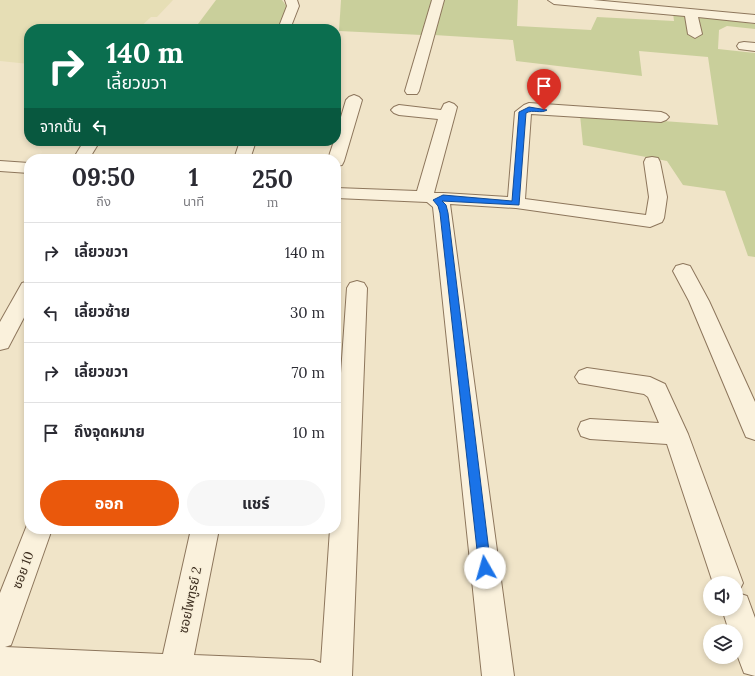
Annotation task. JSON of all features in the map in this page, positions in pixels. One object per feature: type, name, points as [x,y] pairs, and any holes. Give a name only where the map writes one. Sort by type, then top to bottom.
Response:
[{"type":"street","points":[[286,24],[293,6],[291,0]]},
{"type":"street","points":[[412,91],[438,0]]},
{"type":"street","points":[[554,0],[755,19]]},
{"type":"street","points":[[691,12],[694,34]]},
{"type":"street","points":[[341,144],[354,100]]},
{"type":"street","points":[[516,204],[522,112],[529,108],[661,117]]},
{"type":"street","points":[[400,110],[448,111],[430,198]]},
{"type":"street","points":[[341,193],[443,198],[516,204],[650,221],[655,218],[658,197],[652,162]]},
{"type":"street","points":[[0,166],[24,168]]},
{"type":"street","points":[[430,198],[442,205],[444,213],[498,676]]},
{"type":"street","points":[[683,271],[699,301],[755,430]]},
{"type":"street","points":[[336,676],[357,288]]},
{"type":"street","points":[[0,342],[24,297]]},
{"type":"street","points":[[587,377],[646,386],[657,391],[676,434],[726,576]]},
{"type":"street","points":[[590,429],[676,434]]},
{"type":"street","name":"ซอย 10","points":[[0,634],[36,534]]},
{"type":"street","name":"ซอยไพฑูรย์ 2","points":[[176,670],[204,534]]},
{"type":"street","points":[[739,616],[755,662]]},
{"type":"street","points":[[0,664],[313,676]]},
{"type":"shaded area","points":[[0,0],[173,0],[157,17],[151,17],[143,24],[24,24],[24,63],[0,61]]},
{"type":"green space","points":[[216,0],[282,0],[287,7],[283,21],[280,24],[198,24]]},
{"type":"green space","points":[[341,0],[434,0],[422,35],[341,31],[341,24],[339,24]]},
{"type":"green space","points":[[444,0],[518,0],[517,26],[591,30],[597,17],[674,21],[673,13],[755,24],[755,29],[727,26],[719,30],[718,49],[755,53],[755,257],[748,256],[725,191],[683,185],[667,161],[583,145],[580,115],[718,125],[708,57],[639,51],[642,76],[516,61],[513,40],[434,35],[441,3]]},
{"type":"route","points":[[485,568],[444,213],[442,205],[437,200],[443,198],[516,204],[522,112],[529,108],[544,110]]}]
